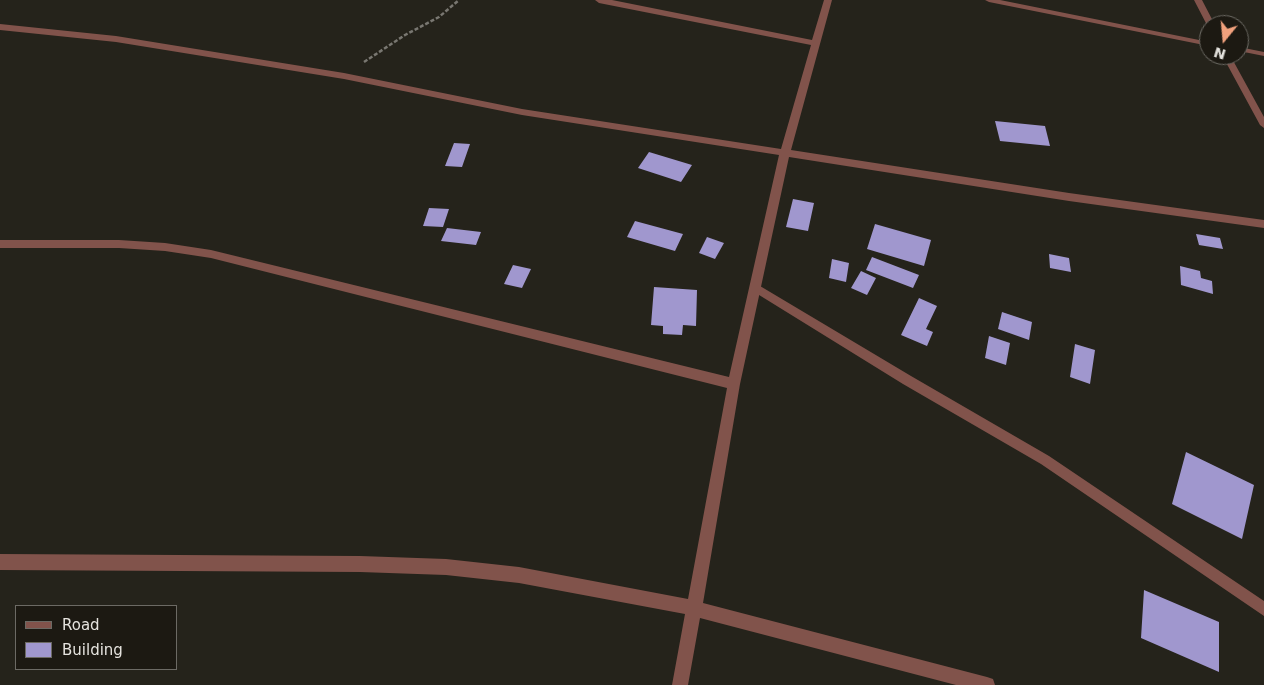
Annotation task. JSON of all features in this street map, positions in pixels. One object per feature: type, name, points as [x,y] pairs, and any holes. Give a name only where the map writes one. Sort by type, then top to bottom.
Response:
[{"type":"street","points":[[599,0],[816,43]]},
{"type":"street","points":[[680,685],[734,384],[755,286],[785,153],[828,0]]},
{"type":"street","points":[[0,27],[116,39],[344,76],[522,112],[1069,197],[1264,224]]},
{"type":"street","points":[[0,244],[119,244],[165,247],[211,254],[734,384]]},
{"type":"street","points":[[0,562],[350,564],[446,567],[518,576],[693,608],[987,685]]},
{"type":"lane","points":[[989,0],[1199,42]]},
{"type":"lane","points":[[1198,0],[1206,15]]},
{"type":"lane","points":[[1249,52],[1264,54]]},
{"type":"lane","points":[[1232,65],[1264,124]]},
{"type":"lane","points":[[755,286],[907,380],[1045,460],[1264,609]]},
{"type":"path","points":[[344,76],[405,35],[439,17],[460,0]]},
{"type":"building","points":[[995,121],[1045,126],[1050,146],[1000,141]]},
{"type":"building","points":[[454,143],[470,144],[462,167],[445,166]]},
{"type":"building","points":[[649,152],[692,165],[681,182],[638,168]]},
{"type":"building","points":[[793,199],[814,203],[808,231],[786,227]]},
{"type":"building","points":[[429,208],[449,209],[443,227],[423,226]]},
{"type":"building","points":[[635,221],[683,234],[675,251],[627,237]]},
{"type":"building","points":[[875,224],[931,240],[924,266],[867,249]]},
{"type":"building","points":[[447,228],[481,232],[476,245],[441,241]]},
{"type":"building","points":[[1196,234],[1220,238],[1223,249],[1199,245]]},
{"type":"building","points":[[707,237],[724,243],[715,259],[699,253]]},
{"type":"building","points":[[1049,254],[1069,258],[1071,272],[1050,268]]},
{"type":"building","points":[[872,257],[919,275],[913,288],[866,270]]},
{"type":"building","points":[[832,259],[849,263],[846,282],[829,278]]},
{"type":"building","points":[[513,265],[531,269],[522,288],[504,284]]},
{"type":"building","points":[[1180,266],[1200,271],[1201,278],[1212,281],[1213,294],[1181,285]]},
{"type":"building","points":[[861,271],[876,278],[867,295],[851,288]]},
{"type":"building","points":[[654,287],[697,290],[696,326],[683,325],[682,335],[663,334],[663,326],[651,325]]},
{"type":"building","points":[[919,298],[937,306],[926,329],[933,332],[927,346],[901,335]]},
{"type":"building","points":[[1002,312],[1032,322],[1029,340],[998,329]]},
{"type":"building","points":[[989,336],[1010,343],[1006,365],[985,358]]},
{"type":"building","points":[[1075,344],[1095,350],[1090,384],[1070,377]]},
{"type":"building","points":[[1186,452],[1254,485],[1242,539],[1172,504]]},
{"type":"building","points":[[1144,590],[1219,622],[1219,672],[1141,638]]}]
